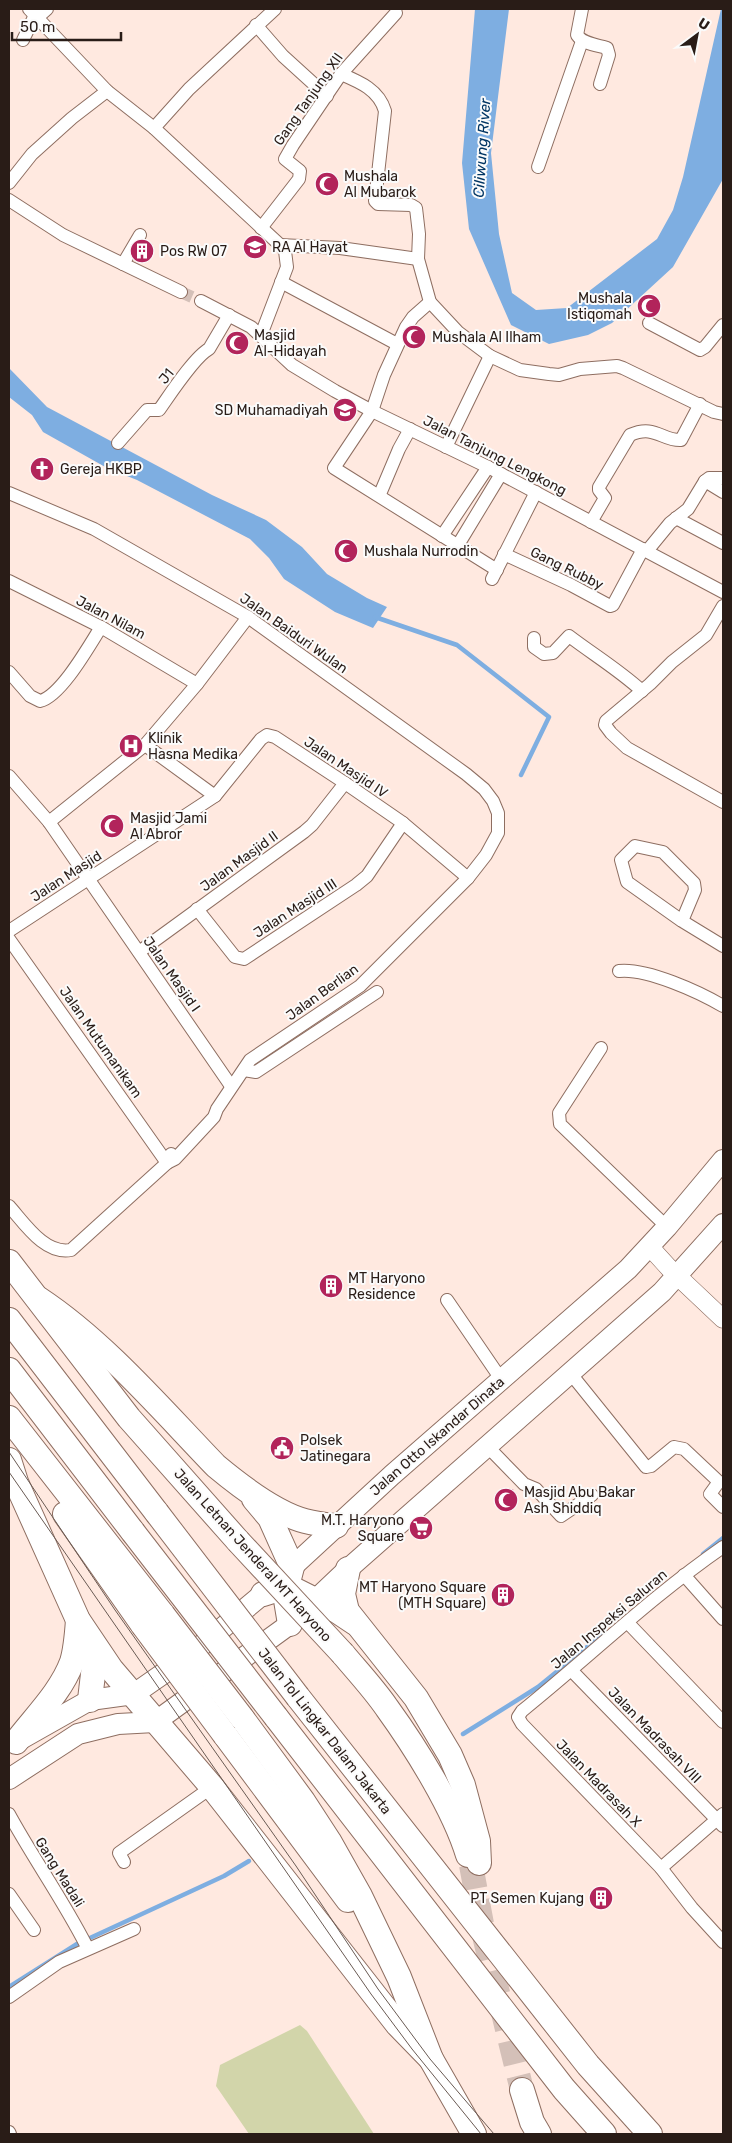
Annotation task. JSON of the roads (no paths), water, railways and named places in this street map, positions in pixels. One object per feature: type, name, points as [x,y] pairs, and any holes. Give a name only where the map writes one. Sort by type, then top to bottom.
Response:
[{"type":"highway","name":"Jalan Letnan Jenderal MT Haryono","points":[[9,1262],[129,1418],[343,1654],[387,1707],[426,1770],[457,1826],[475,1864],[478,1841],[464,1785],[450,1755],[416,1698],[356,1624]]},
{"type":"highway","points":[[39,1299],[63,1315],[88,1336],[216,1466],[239,1484],[289,1515],[304,1521],[336,1526]]},
{"type":"highway","name":"Jalan Tol Lingkar Dalam Jakarta","points":[[9,1320],[298,1697],[588,2064],[650,2134]]},
{"type":"highway","points":[[9,1370],[564,2089],[604,2134]]},
{"type":"highway","points":[[10,1420],[153,1620],[225,1735],[387,1954]]},
{"type":"highway","points":[[9,1460],[16,1482],[78,1620],[96,1648],[155,1722],[212,1787],[398,2025],[430,2059]]},
{"type":"highway","points":[[239,1484],[270,1518],[288,1577],[285,1594],[290,1624]]},
{"type":"highway","points":[[348,1570],[343,1594],[347,1611],[356,1624]]},
{"type":"highway","points":[[263,1594],[288,1577]]},
{"type":"highway","points":[[288,1577],[316,1600],[337,1610],[356,1624]]},
{"type":"highway","points":[[12,1744],[58,1686],[71,1664],[75,1651],[78,1620]]},
{"type":"highway","points":[[153,1620],[242,1718],[303,1801],[329,1841],[360,1896],[399,1977],[430,2059],[474,2134]]},
{"type":"highway","points":[[90,1700],[96,1648]]},
{"type":"highway","points":[[522,2090],[532,2122],[539,2134]]},
{"type":"main road","name":"Jalan Otto Iskandar Dinata","points":[[288,1577],[336,1526],[628,1269],[667,1227],[723,1160]]},
{"type":"main road","points":[[9,1779],[78,1734],[118,1724],[155,1722],[290,1624],[348,1570],[678,1277],[723,1224]]},
{"type":"main road","points":[[12,1744],[90,1700],[134,1694],[190,1654],[263,1594]]},
{"type":"street","points":[[582,9],[577,35],[582,41],[607,48],[609,51],[600,84]]},
{"type":"street","points":[[154,128],[189,89],[270,11]]},
{"type":"street","points":[[23,40],[37,12],[107,91],[154,128],[280,244],[285,251],[287,262],[260,335]]},
{"type":"street","name":"Gang Tanjung XII","points":[[261,228],[299,179],[300,171],[286,160],[286,157],[341,74],[396,13]]},
{"type":"street","points":[[256,25],[283,56],[327,96]]},
{"type":"street","points":[[538,167],[582,41]]},
{"type":"street","points":[[341,74],[371,89],[382,102],[385,111],[375,201],[378,204],[411,205],[416,208],[419,234],[418,259],[430,302],[458,332],[490,356],[520,370],[559,375],[580,369],[617,366],[714,412],[723,414]]},
{"type":"street","points":[[9,183],[32,154],[72,118],[107,91]]},
{"type":"street","points":[[9,200],[63,234],[181,292]]},
{"type":"street","points":[[122,264],[140,235]]},
{"type":"street","points":[[280,244],[340,248],[418,259]]},
{"type":"street","points":[[281,282],[397,344]]},
{"type":"street","name":"Jalan Tanjung Lengkong","points":[[201,301],[229,315],[260,335],[296,367],[372,411],[488,467],[723,592]]},
{"type":"street","points":[[430,302],[413,317],[397,344],[372,411],[334,468],[458,545],[494,574],[536,492]]},
{"type":"street","name":"J1","points":[[118,443],[147,410],[159,410],[192,366],[204,352],[209,350],[229,315]]},
{"type":"street","points":[[649,323],[700,350],[705,347],[723,325]]},
{"type":"street","points":[[446,447],[490,356]]},
{"type":"street","points":[[591,522],[605,498],[599,488],[630,435],[654,431],[681,440],[700,404]]},
{"type":"street","points":[[381,496],[380,494],[399,448],[410,429]]},
{"type":"street","points":[[442,536],[488,467]]},
{"type":"street","points":[[458,545],[501,474]]},
{"type":"street","points":[[645,550],[676,518],[688,509],[704,481],[709,478],[723,478]]},
{"type":"street","points":[[704,481],[723,492]]},
{"type":"street","name":"Jalan Baiduri Wulan","points":[[9,493],[94,529],[248,617],[484,789],[494,801],[499,820],[498,834],[486,855]]},
{"type":"street","points":[[676,518],[723,543]]},
{"type":"street","name":"Gang Rubby","points":[[504,554],[564,581],[610,606],[613,605],[645,550]]},
{"type":"street","name":"Jalan Nilam","points":[[9,582],[100,626],[197,684]]},
{"type":"street","points":[[723,606],[706,635],[672,662],[642,691],[606,721],[605,725],[626,748],[723,802]]},
{"type":"street","points":[[49,822],[145,745],[197,684],[248,617]]},
{"type":"street","points":[[9,672],[30,696],[40,701],[46,700],[70,675],[100,626]]},
{"type":"street","points":[[534,638],[534,647],[544,654],[553,653],[569,636],[607,665],[621,672],[642,691]]},
{"type":"street","name":"Jalan Masjid IV","points":[[215,796],[261,739],[268,735],[345,783],[403,823],[468,878]]},
{"type":"street","points":[[145,745],[215,796]]},
{"type":"street","name":"Jalan Masjid I","points":[[9,776],[49,822],[231,1086]]},
{"type":"street","name":"Jalan Masjid II","points":[[139,952],[304,832],[319,817],[345,783]]},
{"type":"street","name":"Jalan Masjid","points":[[9,931],[215,796]]},
{"type":"street","name":"Jalan Masjid III","points":[[197,909],[235,957],[244,959],[367,876],[403,823]]},
{"type":"street","points":[[682,921],[695,890],[694,883],[664,852],[635,846],[621,860],[627,882],[682,921],[723,946]]},
{"type":"street","name":"Jalan Berlian","points":[[9,1206],[41,1240],[54,1250],[72,1250],[168,1162],[172,1162],[191,1142],[214,1117],[216,1108],[250,1060],[360,986],[468,878],[486,855]]},
{"type":"street","name":"Jalan Mutumanikam","points":[[9,938],[168,1162]]},
{"type":"street","points":[[620,971],[651,975],[723,1006]]},
{"type":"street","points":[[244,1070],[256,1072],[374,995],[360,986]]},
{"type":"street","points":[[601,1048],[559,1113],[560,1124],[667,1227]]},
{"type":"street","points":[[648,1246],[723,1319]]},
{"type":"street","points":[[447,1300],[501,1380]]},
{"type":"street","points":[[571,1374],[646,1466],[651,1466],[674,1447],[684,1449],[718,1481],[710,1494],[723,1507]]},
{"type":"street","points":[[488,1447],[524,1484],[536,1489],[561,1516],[592,1495]]},
{"type":"street","name":"Jalan Inspeksi Saluran","points":[[518,1717],[522,1711],[572,1671],[684,1575],[723,1547]]},
{"type":"street","points":[[684,1575],[723,1619]]},
{"type":"street","points":[[628,1623],[723,1722]]},
{"type":"street","name":"Jalan Madrasah VIII","points":[[572,1671],[721,1820]]},
{"type":"street","name":"Jalan Madrasah X","points":[[518,1717],[522,1724],[661,1868],[692,1908],[723,1942]]},
{"type":"street","points":[[124,1862],[119,1853],[212,1787]]},
{"type":"street","name":"Gang Madali","points":[[9,1814],[85,1942]]},
{"type":"street","points":[[661,1868],[721,1820]]},
{"type":"street","points":[[9,1894],[34,1930]]},
{"type":"street","points":[[9,1997],[59,1962],[134,1929]]},
{"type":"water","name":"Ciliwung River","points":[[475,9],[509,9],[491,153],[499,234],[512,293],[536,310],[567,308],[657,239],[673,210],[683,177],[721,9],[723,9],[723,179],[673,267],[612,323],[588,335],[549,344],[511,325],[469,229],[462,163]]},
{"type":"water","points":[[9,368],[47,407],[212,495],[266,520],[302,547],[327,574],[367,598],[387,607],[373,628],[335,612],[284,579],[269,558],[250,539],[137,480],[107,468],[43,432],[32,415],[9,397]]},
{"type":"waterway","points":[[375,617],[457,645],[549,717],[521,775]]},
{"type":"waterway","points":[[703,1554],[723,1538]]},
{"type":"waterway","points":[[463,1734],[538,1687],[603,1634]]},
{"type":"waterway","points":[[9,1987],[77,1944],[224,1876],[249,1861]]},
{"type":"tunnel","points":[[181,292],[201,301]]},
{"type":"tunnel","points":[[471,1865],[485,1940],[522,2090]]},
{"type":"tram line","points":[[9,1452],[115,1610],[296,1866],[378,1989],[430,2059],[494,2134]]},
{"type":"tram line","points":[[9,1472],[371,1994],[412,2049],[481,2134]]},
{"type":"place","name":"Mushala Al Mubarok","points":[[327,184]]},
{"type":"place","name":"RA Al Hayat","points":[[255,247]]},
{"type":"place","name":"Pos RW 07","points":[[142,251]]},
{"type":"place","name":"Mushala Istiqomah","points":[[649,306]]},
{"type":"place","name":"Mushala Al Ilham","points":[[414,337]]},
{"type":"place","name":"Masjid Al-Hidayah","points":[[237,343]]},
{"type":"place","name":"SD Muhamadiyah","points":[[345,410]]},
{"type":"place","name":"Gereja HKBP","points":[[42,469]]},
{"type":"place","name":"Mushala Nurrodin","points":[[346,551]]},
{"type":"place","name":"Klinik Hasna Medika","points":[[131,746]]},
{"type":"place","name":"Masjid Jami Al Abror","points":[[112,826]]},
{"type":"place","name":"MT Haryono Residence","points":[[331,1286]]},
{"type":"place","name":"Polsek Jatinegara","points":[[282,1448]]},
{"type":"place","name":"Masjid Abu Bakar Ash Shiddiq","points":[[506,1500]]},
{"type":"place","name":"M.T. Haryono Square","points":[[421,1528]]},
{"type":"place","name":"MT Haryono Square (MTH Square)","points":[[503,1595]]},
{"type":"place","name":"PT Semen Kujang","points":[[601,1898]]}]
